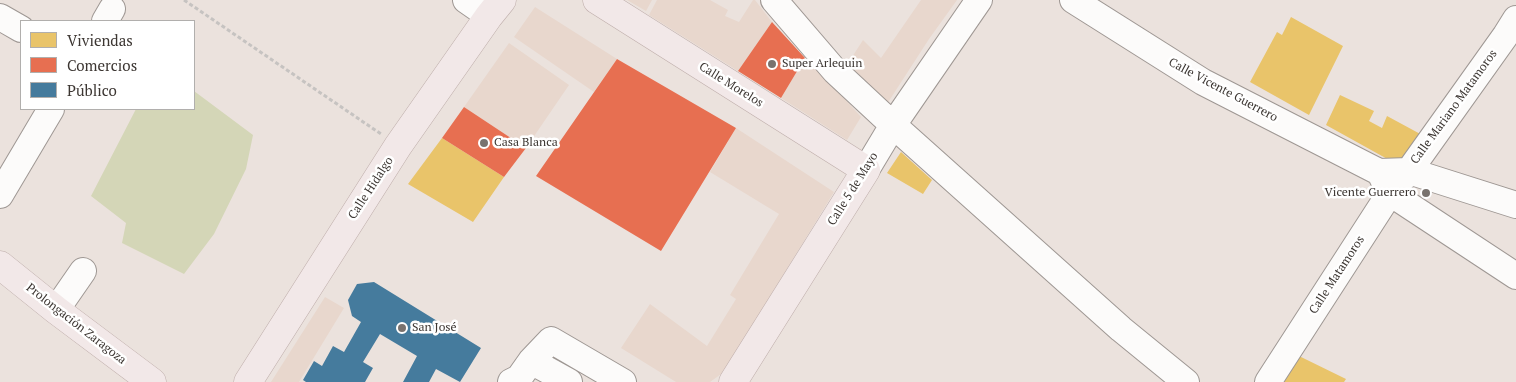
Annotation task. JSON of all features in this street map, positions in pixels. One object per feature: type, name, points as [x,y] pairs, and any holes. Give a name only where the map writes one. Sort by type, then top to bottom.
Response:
[{"type":"main road","name":"Calle Morelos","points":[[597,0],[866,170]]},
{"type":"main road","name":"Calle Hidalgo","points":[[248,382],[398,146],[496,8]]},
{"type":"main road","name":"Calle 5 de Mayo","points":[[733,382],[866,170]]},
{"type":"main road","name":"Prolongación Zaragoza","points":[[0,265],[56,310],[152,382]]},
{"type":"street","points":[[466,0],[496,8]]},
{"type":"street","points":[[774,0],[835,71],[1121,329],[1186,382]]},
{"type":"street","name":"Calle 5 de Mayo","points":[[866,170],[978,0]]},
{"type":"street","name":"Calle Vicente Guerrero","points":[[1073,0],[1203,82],[1385,183],[1516,276]]},
{"type":"street","points":[[0,17],[20,28]]},
{"type":"street","name":"Calle Mariano Matamoros","points":[[1409,171],[1513,32]]},
{"type":"street","points":[[0,195],[50,110]]},
{"type":"street","name":"Calle Vicente Guerrero","points":[[1385,183],[1409,171],[1516,205]]},
{"type":"street","name":"Calle Matamoros","points":[[1268,382],[1385,183]]},
{"type":"street","points":[[56,310],[83,270]]},
{"type":"street","points":[[511,382],[519,378],[531,361],[551,340],[622,382]]},
{"type":"street","points":[[531,361],[569,382]]},
{"type":"path","points":[[184,0],[398,146]]},
{"type":"shaded area","points":[[627,0],[652,0],[646,11]]},
{"type":"shaded area","points":[[657,0],[710,0],[728,10],[725,16],[739,22],[753,0],[755,0],[772,22],[738,71],[649,15]]},
{"type":"shaded area","points":[[921,0],[957,0],[887,104],[845,68],[863,40],[881,58]]},
{"type":"shaded area","points":[[535,7],[617,59],[594,92],[514,37]]},
{"type":"shaded area","points":[[509,43],[569,85],[526,148],[464,107]]},
{"type":"shaded area","points":[[805,58],[861,117],[847,140],[781,98]]},
{"type":"shaded area","points":[[736,128],[834,192],[724,372],[710,382],[676,382],[621,348],[650,304],[707,346],[736,299],[730,295],[779,214],[710,172]]},
{"type":"shaded area","points":[[325,297],[344,308],[299,382],[271,382]]},
{"type":"green space","points":[[195,92],[253,135],[246,169],[214,234],[184,274],[122,243],[126,223],[91,196],[135,110],[195,110]]},
{"type":"building: Viviendas","points":[[1291,17],[1343,46],[1309,115],[1250,82],[1277,32],[1282,35]]},
{"type":"building: Viviendas","points":[[1340,95],[1374,111],[1369,121],[1382,128],[1387,116],[1424,136],[1400,166],[1326,125]]},
{"type":"building: Viviendas","points":[[442,138],[504,177],[473,222],[408,184]]},
{"type":"building: Viviendas","points":[[901,152],[932,180],[923,194],[887,173]]},
{"type":"building: Viviendas","points":[[1299,356],[1346,379],[1344,382],[1282,382]]},
{"type":"building: Comercios","name":"Super Arlequin","points":[[772,22],[805,58],[781,98],[738,71]]},
{"type":"building: Comercios","points":[[617,59],[736,128],[661,251],[536,176]]},
{"type":"building: Comercios","name":"Casa Blanca","points":[[464,107],[526,148],[504,177],[442,138]]},
{"type":"building: Público","name":"San José","points":[[374,282],[481,348],[460,382],[436,369],[429,382],[403,382],[417,356],[380,334],[363,362],[373,368],[365,382],[306,382],[303,380],[314,361],[322,366],[333,346],[344,352],[361,322],[352,316],[348,300],[357,284]]},
{"type":"place","name":"Super Arlequin","points":[[772,64]]},
{"type":"place","name":"Casa Blanca","points":[[484,143]]},
{"type":"place","name":"Vicente Guerrero","points":[[1426,193]]},
{"type":"place","name":"San José","points":[[402,328]]}]
